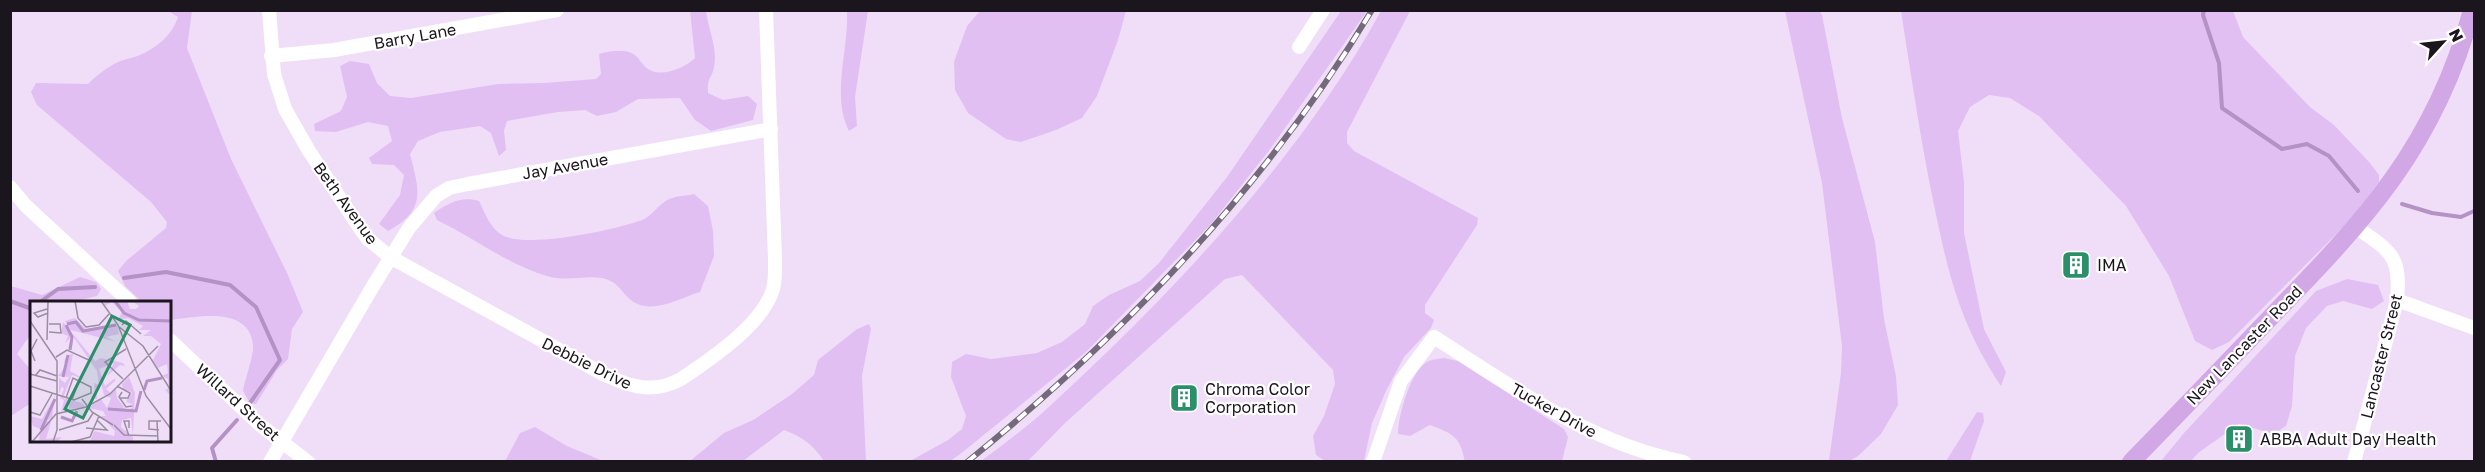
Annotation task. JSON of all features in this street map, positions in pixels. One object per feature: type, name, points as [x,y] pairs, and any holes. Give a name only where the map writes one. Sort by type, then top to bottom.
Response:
[{"type":"main road","points":[[2356,227],[2402,167],[2425,131],[2440,101],[2472,10]]},
{"type":"main road","name":"New Lancaster Road","points":[[2131,462],[2356,227]]},
{"type":"street","name":"Beth Avenue","points":[[269,10],[271,56],[279,94],[309,152],[368,239],[390,257],[270,462]]},
{"type":"street","name":"Barry Lane","points":[[271,56],[334,50],[557,10]]},
{"type":"street","name":"Debbie Drive","points":[[390,257],[614,379],[642,388],[670,384],[694,370],[748,327],[763,310],[773,291],[775,260],[766,10]]},
{"type":"street","points":[[1299,47],[1323,10]]},
{"type":"street","name":"Jay Avenue","points":[[390,257],[425,208],[436,196],[449,188],[771,129]]},
{"type":"street","points":[[10,187],[26,206],[128,301]]},
{"type":"street","name":"Lancaster Street","points":[[2354,462],[2397,300],[2397,266],[2380,244],[2356,227]]},
{"type":"street","points":[[2397,300],[2475,328]]},
{"type":"street","name":"Tucker Drive","points":[[1373,462],[1391,403],[1401,381],[1434,337],[1576,425],[1622,446],[1684,462]]},
{"type":"street","name":"Willard Street","points":[[171,341],[282,442],[308,462]]},
{"type":"shaded area","points":[[168,11],[192,11],[187,48],[231,159],[288,275],[303,312],[292,329],[288,359],[277,370],[256,404],[250,403],[243,391],[253,345],[249,332],[242,324],[220,316],[171,320],[171,301],[141,301],[125,286],[118,271],[126,261],[166,228],[167,222],[151,202],[37,105],[31,92],[36,83],[88,84],[114,64],[153,48],[168,35],[178,17]]},
{"type":"shaded area","points":[[690,11],[706,11],[715,53],[708,93],[723,100],[748,96],[757,104],[753,120],[711,131],[695,120],[680,98],[638,99],[616,112],[597,116],[585,110],[507,121],[504,131],[506,150],[499,156],[491,133],[480,126],[440,132],[418,141],[410,154],[416,178],[417,198],[409,215],[388,231],[379,224],[400,195],[404,175],[394,165],[372,164],[369,158],[392,141],[388,126],[368,122],[336,132],[315,131],[314,124],[341,111],[347,97],[340,66],[350,61],[369,64],[377,83],[390,96],[411,98],[498,84],[596,79],[601,74],[599,54],[612,51],[631,53],[653,72],[666,72],[679,68],[695,58]]},
{"type":"shaded area","points":[[847,11],[868,11],[855,97],[857,126],[849,131],[841,103]]},
{"type":"shaded area","points":[[980,11],[1126,11],[1097,96],[1082,118],[1021,142],[1006,139],[968,113],[955,90],[954,62],[967,26]]},
{"type":"shaded area","points":[[1341,11],[1367,11],[1271,148],[1211,224],[1086,352],[959,455],[950,461],[910,461],[948,440],[962,429],[966,416],[951,377],[952,362],[966,354],[991,359],[1037,353],[1062,342],[1085,324],[1093,306],[1109,295],[1140,281],[1159,263],[1227,177]]},
{"type":"shaded area","points":[[1381,11],[1410,11],[1347,132],[1347,143],[1354,151],[1478,218],[1477,225],[1425,305],[1425,313],[1434,320],[1431,328],[1404,357],[1387,389],[1372,423],[1364,461],[1325,461],[1316,455],[1313,436],[1324,416],[1335,384],[1333,370],[1242,275],[1225,279],[1064,424],[1028,461],[981,461],[1035,419],[1098,361],[1189,269],[1274,170],[1313,119]]},
{"type":"shaded area","points":[[1785,11],[1820,11],[1822,15],[1842,118],[1875,242],[1884,319],[1896,376],[1898,405],[1881,434],[1858,456],[1849,461],[1829,461],[1841,373],[1842,346],[1822,183]]},
{"type":"shaded area","points":[[1901,11],[2233,11],[2243,37],[2310,107],[2334,125],[2370,163],[2379,175],[2379,182],[2353,217],[2229,342],[2212,350],[2195,341],[2169,276],[2126,206],[2039,116],[2010,98],[1989,95],[1970,107],[1958,131],[1964,182],[1964,233],[1984,329],[2006,372],[2001,386],[1975,341],[1950,274],[1928,176]]},
{"type":"shaded area","points":[[694,194],[708,206],[713,231],[714,256],[700,292],[656,306],[647,306],[631,300],[615,284],[602,278],[554,278],[532,271],[437,220],[434,213],[455,201],[466,199],[479,201],[491,224],[502,235],[514,239],[550,239],[592,233],[642,220],[670,199]]},
{"type":"shaded area","points":[[80,277],[96,282],[101,289],[97,296],[76,301],[30,301],[30,338],[17,354],[30,369],[30,404],[11,416],[11,286],[42,295]]},
{"type":"shaded area","points":[[2347,279],[2378,285],[2384,301],[2372,309],[2343,301],[2327,306],[2306,328],[2295,356],[2292,406],[2286,426],[2274,434],[2239,424],[2198,453],[2191,461],[2161,461],[2184,433],[2316,291]]},
{"type":"shaded area","points":[[869,324],[871,329],[862,376],[866,461],[824,461],[807,442],[784,430],[743,461],[690,461],[724,433],[753,420],[792,394],[814,375],[818,360],[857,329]]},
{"type":"shaded area","points":[[1444,358],[1458,361],[1564,429],[1568,437],[1562,461],[1465,462],[1458,441],[1438,428],[1430,425],[1410,436],[1398,434],[1400,416],[1411,382],[1422,365],[1434,359]]},
{"type":"shaded area","points":[[1977,412],[1983,413],[1984,421],[1970,461],[1946,461]]},
{"type":"shaded area","points":[[535,427],[567,446],[603,461],[505,461],[520,433]]},
{"type":"waterway","points":[[2204,10],[2203,15],[2219,63],[2222,108],[2282,149],[2307,144],[2329,156],[2358,191]]},
{"type":"waterway","points":[[2402,204],[2432,213],[2461,217],[2474,211]]},
{"type":"waterway","points":[[124,278],[166,272],[230,285],[256,307],[280,360],[250,403]]},
{"type":"waterway","points":[[41,301],[58,289],[95,287]]},
{"type":"waterway","points":[[10,301],[30,308]]},
{"type":"waterway","points":[[216,462],[212,448],[237,420]]},
{"type":"railway","points":[[967,462],[1082,362],[1189,254],[1287,136],[1331,74],[1372,10]]},
{"type":"place","name":"IMA","points":[[2076,265]]},
{"type":"place","name":"Chroma Color Corporation","points":[[1184,398]]},
{"type":"place","name":"ABBA Adult Day Health","points":[[2239,439]]}]
